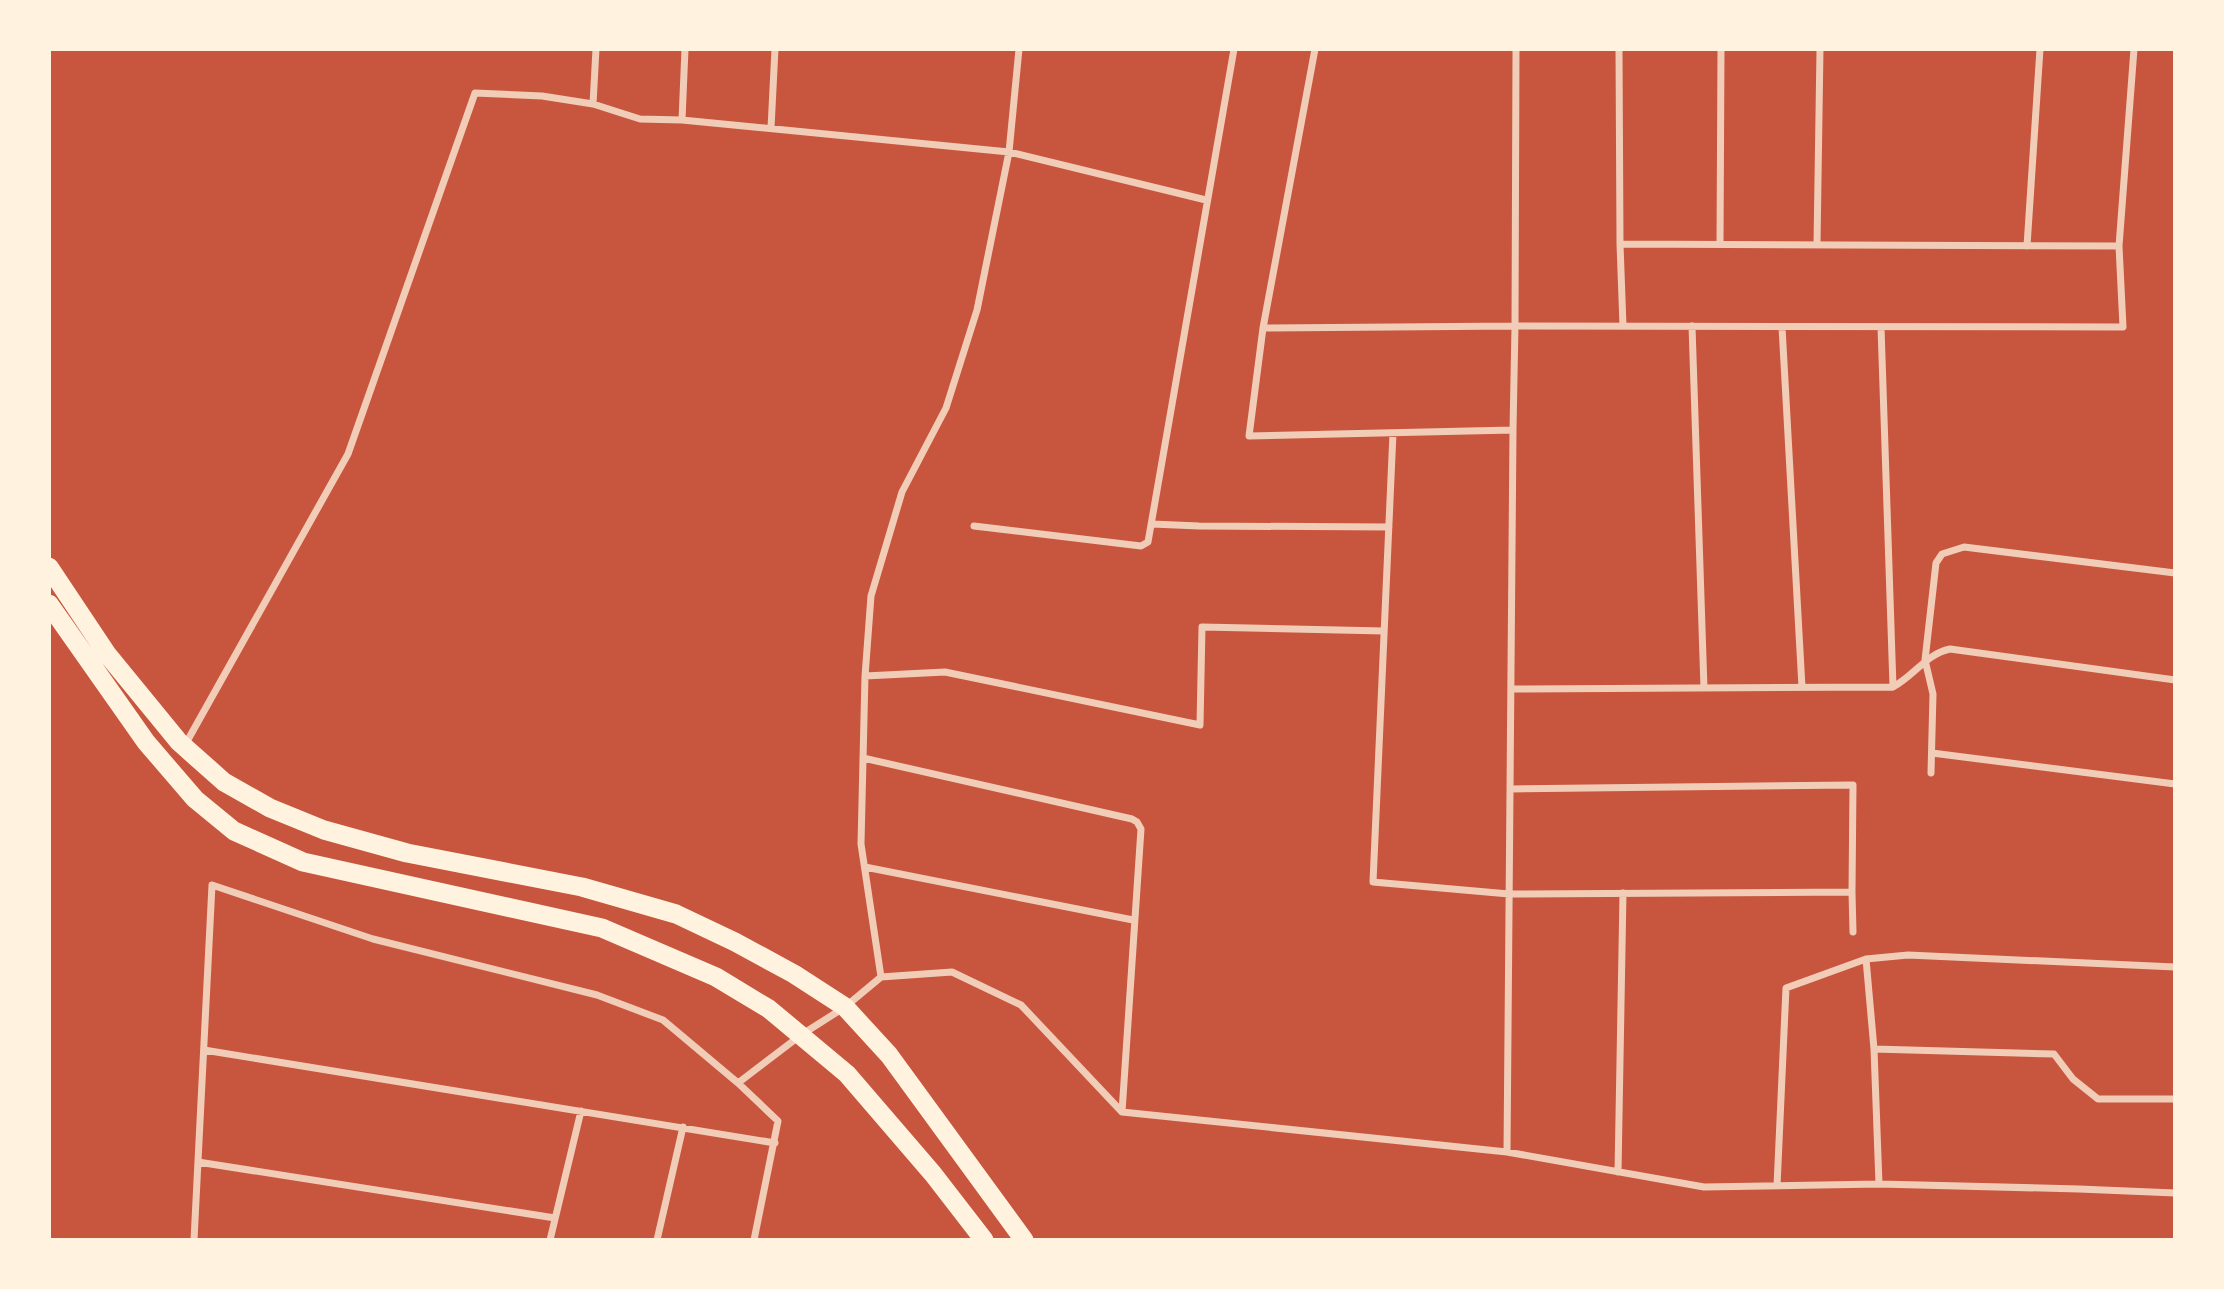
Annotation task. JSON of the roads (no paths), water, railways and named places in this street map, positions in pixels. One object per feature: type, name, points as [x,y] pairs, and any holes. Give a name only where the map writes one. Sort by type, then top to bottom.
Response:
[{"type":"highway","points":[[49,567],[107,653],[184,746],[224,782],[270,808],[313,826],[407,853],[582,887],[676,914],[783,967],[845,1007],[889,1055],[1024,1240]]},
{"type":"highway","points":[[49,604],[146,742],[195,799],[234,831],[303,862],[602,929],[716,976],[769,1009],[847,1074],[933,1174],[984,1240]]},
{"type":"street","points":[[593,104],[596,49]]},
{"type":"street","points":[[682,120],[685,49]]},
{"type":"street","points":[[771,128],[775,49]]},
{"type":"street","points":[[881,977],[861,844],[865,676],[872,596],[902,492],[946,408],[977,310],[1009,152],[1018,49]]},
{"type":"street","points":[[974,526],[1141,546],[1148,542],[1234,49]]},
{"type":"street","points":[[1315,49],[1263,328],[1250,436],[1513,430]]},
{"type":"street","points":[[1507,1152],[1516,326],[1516,49]]},
{"type":"street","points":[[1619,49],[1623,326]]},
{"type":"street","points":[[1720,244],[1721,49]]},
{"type":"street","points":[[1817,245],[1820,49]]},
{"type":"street","points":[[2027,246],[2040,49]]},
{"type":"street","points":[[1263,328],[2123,327],[2119,246],[2134,49]]},
{"type":"street","points":[[184,746],[348,454],[474,93],[542,96],[593,104],[640,119],[682,120],[1009,152],[1206,200]]},
{"type":"street","points":[[1620,244],[2119,246]]},
{"type":"street","points":[[1692,327],[1704,688]]},
{"type":"street","points":[[1782,327],[1802,688]]},
{"type":"street","points":[[1881,327],[1893,687]]},
{"type":"street","points":[[1393,433],[1373,882],[1509,894],[1852,892]]},
{"type":"street","points":[[1152,524],[1389,527]]},
{"type":"street","points":[[1931,773],[1933,694],[1925,660],[1936,563],[1942,554],[1964,547],[2175,573]]},
{"type":"street","points":[[865,676],[945,672],[1200,724],[1202,627],[1384,631]]},
{"type":"street","points":[[1511,689],[1893,687],[1914,674],[1925,660],[1950,649],[2175,680]]},
{"type":"street","points":[[1932,753],[2175,783]]},
{"type":"street","points":[[863,758],[1138,822],[1140,829],[1122,1112]]},
{"type":"street","points":[[1510,789],[1853,785],[1853,932]]},
{"type":"street","points":[[864,867],[1133,919]]},
{"type":"street","points":[[194,1240],[212,885],[373,939],[597,995],[663,1020],[738,1083],[778,1121],[754,1240]]},
{"type":"street","points":[[1618,1172],[1623,893]]},
{"type":"street","points":[[1777,1186],[1786,988],[1866,959],[1908,955],[2175,967]]},
{"type":"street","points":[[1866,959],[1874,1049],[1879,1184]]},
{"type":"street","points":[[738,1083],[801,1035],[845,1007],[881,977],[952,972],[1021,1005],[1122,1112],[1507,1152],[1704,1187],[1879,1184],[2175,1193]]},
{"type":"street","points":[[1874,1049],[2054,1054],[2073,1079],[2098,1099],[2175,1099]]},
{"type":"street","points":[[204,1050],[775,1143]]},
{"type":"street","points":[[550,1240],[581,1111]]},
{"type":"street","points":[[657,1240],[683,1127]]},
{"type":"street","points":[[198,1162],[555,1218]]}]
